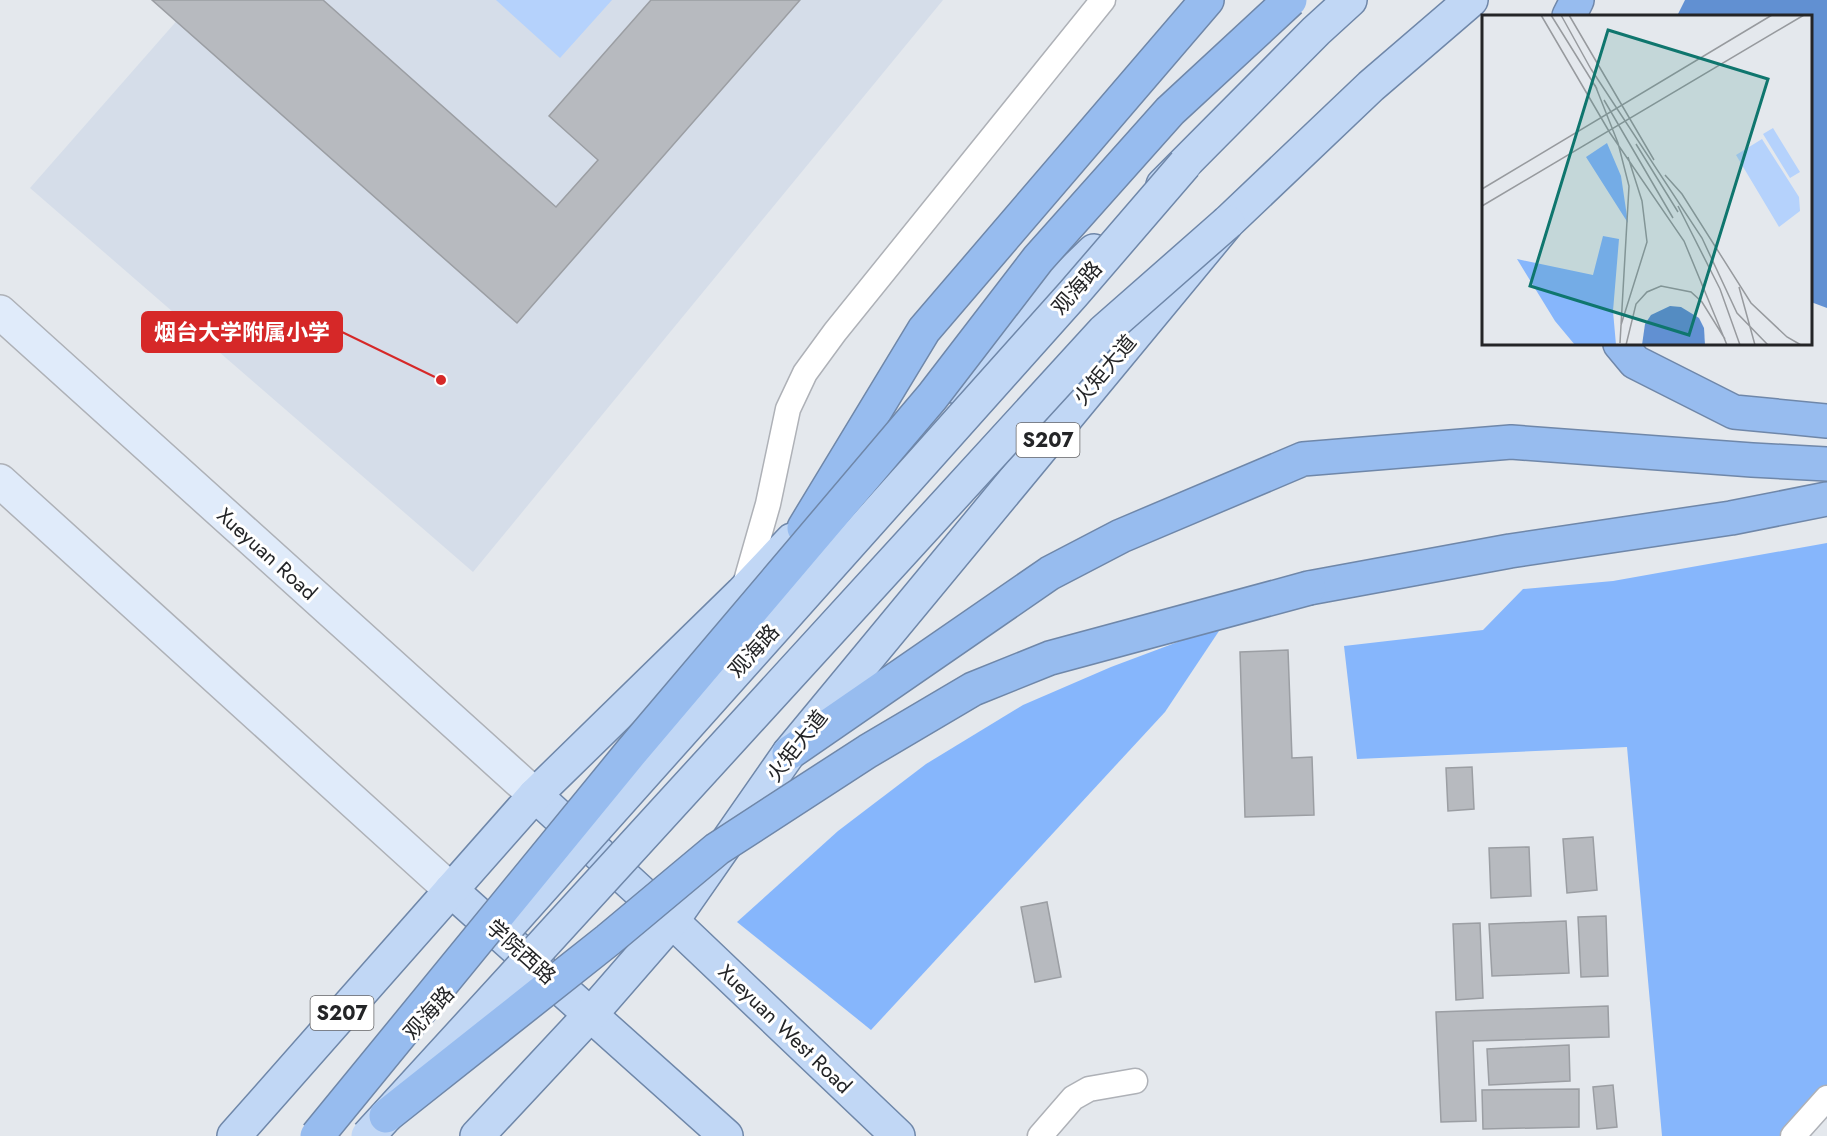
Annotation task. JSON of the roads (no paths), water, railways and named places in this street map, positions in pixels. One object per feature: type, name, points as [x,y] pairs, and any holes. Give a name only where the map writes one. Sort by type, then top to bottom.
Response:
[{"type":"highway","points":[[804,528],[924,330],[1207,0]]},
{"type":"highway","points":[[318,1136],[632,751],[932,397],[1038,259],[1170,111],[1290,0]]},
{"type":"highway","points":[[1570,15],[1577,0]]},
{"type":"highway","points":[[1621,345],[1635,362],[1734,412],[1827,421]]},
{"type":"highway","points":[[789,753],[1050,573],[1121,536],[1303,459],[1511,442],[1827,464]]},
{"type":"highway","points":[[377,1126],[717,849],[868,750],[973,689],[1050,658],[1309,588],[1509,551],[1731,518],[1827,499]]},
{"type":"main road","name":"S207","points":[[234,1136],[535,795],[742,593],[804,528],[1185,164],[1316,31],[1350,0]]},
{"type":"main road","name":"火矩大道","points":[[672,921],[789,753],[1228,222],[1371,86],[1471,0]]},
{"type":"main road","name":"观海路","points":[[318,1136],[1073,294],[1185,164]]},
{"type":"main road","name":"观海路","points":[[377,1126],[1104,331],[1228,222]]},
{"type":"main road","name":"Xueyuan Road","points":[[0,312],[535,795]]},
{"type":"main road","points":[[0,481],[451,890]]},
{"type":"main road","points":[[535,795],[672,921]]},
{"type":"main road","name":"学院西路","points":[[451,890],[591,1014]]},
{"type":"main road","name":"S207","points":[[477,1136],[591,1014],[672,921]]},
{"type":"main road","name":"Xueyuan West Road","points":[[672,921],[898,1136]]},
{"type":"main road","points":[[591,1014],[726,1136]]},
{"type":"street","points":[[742,593],[768,504],[788,410],[805,373],[835,332],[1103,0]]},
{"type":"street","points":[[1040,1136],[1073,1098],[1089,1089],[1135,1081]]},
{"type":"street","points":[[1792,1136],[1827,1098]]},
{"type":"place","name":"烟台大学附属小学","points":[[441,380]]}]
